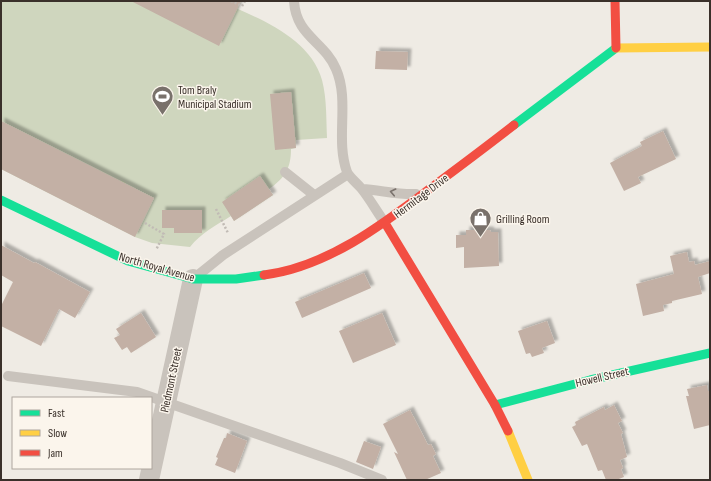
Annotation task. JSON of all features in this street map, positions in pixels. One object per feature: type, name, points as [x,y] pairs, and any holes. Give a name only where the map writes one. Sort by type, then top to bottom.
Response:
[{"type":"street","points":[[615,1],[616,48],[710,48]]},
{"type":"street","name":"Hermitage Drive","points":[[528,480],[512,440],[495,405],[385,223],[616,48]]},
{"type":"street","name":"North Royal Avenue","points":[[1,200],[128,261],[193,279],[236,279],[283,273],[334,253],[385,223]]},
{"type":"street","name":"Piedmont Street","points":[[152,466],[193,279]]},
{"type":"street","name":"Howell Street","points":[[495,405],[590,380],[710,353]]},
{"type":"street","name":"Piedmont Street","points":[[149,480],[151,469]]},
{"type":"lane","points":[[294,1],[300,26],[324,52],[336,68],[341,85],[343,154],[348,174],[362,189],[385,223]]},
{"type":"lane","points":[[285,172],[314,196]]},
{"type":"lane","points":[[193,279],[224,255],[348,174]]},
{"type":"lane","points":[[362,189],[384,190],[404,195],[424,194]]},
{"type":"lane","points":[[8,376],[137,392],[340,463],[382,480]]},
{"type":"path","points":[[231,1],[241,6],[245,1]]},
{"type":"path","points":[[216,209],[228,233]]},
{"type":"path","points":[[145,223],[164,234],[156,250]]},
{"type":"green space","name":"Tom Braly Municipal Stadium","points":[[1,1],[241,1],[238,9],[276,28],[288,36],[309,55],[317,67],[325,94],[327,138],[296,140],[296,148],[291,149],[290,162],[286,172],[279,181],[269,189],[273,195],[234,221],[231,216],[204,234],[190,247],[152,243],[135,237],[1,169]]},
{"type":"building","points":[[131,1],[241,1],[219,46]]},
{"type":"building","points":[[376,51],[408,52],[407,70],[375,69]]},
{"type":"building","points":[[291,92],[296,148],[275,150],[270,94]]},
{"type":"building","points":[[1,121],[154,198],[135,237],[1,169]]},
{"type":"building","points":[[663,131],[676,159],[638,177],[641,183],[624,191],[610,163],[642,146],[640,142]]},
{"type":"building","points":[[260,176],[273,195],[234,221],[222,202]]},
{"type":"building","points":[[162,210],[202,210],[202,233],[174,233],[174,228],[162,228]]},
{"type":"building","points":[[466,230],[490,230],[491,232],[498,232],[499,266],[464,268],[464,247],[456,248],[456,235],[466,235]]},
{"type":"building","points":[[1,245],[90,292],[75,318],[59,309],[41,346],[1,326],[1,306],[13,282],[1,275]]},
{"type":"building","points":[[687,252],[689,262],[694,261],[695,265],[710,261],[710,273],[698,277],[702,294],[672,301],[672,303],[663,305],[664,311],[643,316],[636,284],[674,274],[670,256]]},
{"type":"building","points":[[364,273],[371,288],[302,318],[295,302]]},
{"type":"building","points":[[141,313],[156,337],[131,353],[127,347],[122,350],[114,338],[120,335],[116,329]]},
{"type":"building","points":[[382,313],[396,345],[353,363],[339,331]]},
{"type":"building","points":[[547,321],[555,343],[542,348],[544,353],[532,357],[530,353],[526,354],[518,331]]},
{"type":"building","points":[[707,385],[708,391],[710,391],[710,425],[694,429],[686,396],[689,396],[687,389]]},
{"type":"building","points":[[614,405],[622,421],[618,423],[623,433],[621,434],[627,457],[620,460],[624,477],[616,480],[606,480],[602,470],[598,471],[587,444],[582,446],[572,427],[576,425],[575,422],[604,407],[605,410]]},
{"type":"building","points":[[410,410],[428,445],[431,444],[436,454],[433,456],[441,473],[425,480],[407,480],[394,452],[398,454],[383,424]]},
{"type":"building","points":[[227,433],[247,441],[235,473],[215,465],[218,458],[216,457]]},
{"type":"building","points":[[364,441],[381,447],[373,469],[356,462]]},
{"type":"traffic: fast","points":[[514,125],[616,48]]},
{"type":"traffic: fast","points":[[1,200],[128,261],[193,279],[236,279],[264,275]]},
{"type":"traffic: fast","points":[[495,405],[590,380],[710,353]]},
{"type":"traffic: slow","points":[[616,48],[710,47]]},
{"type":"traffic: slow","points":[[508,431],[528,480]]},
{"type":"traffic: jam","points":[[615,1],[616,48]]},
{"type":"traffic: jam","points":[[264,275],[310,263],[332,254],[353,242],[394,216],[514,125]]},
{"type":"traffic: jam","points":[[385,223],[495,405],[508,431]]},
{"type":"place","name":"Tom Braly Municipal Stadium","points":[[163,116]]},
{"type":"place","name":"Grilling Room","points":[[481,238]]}]
